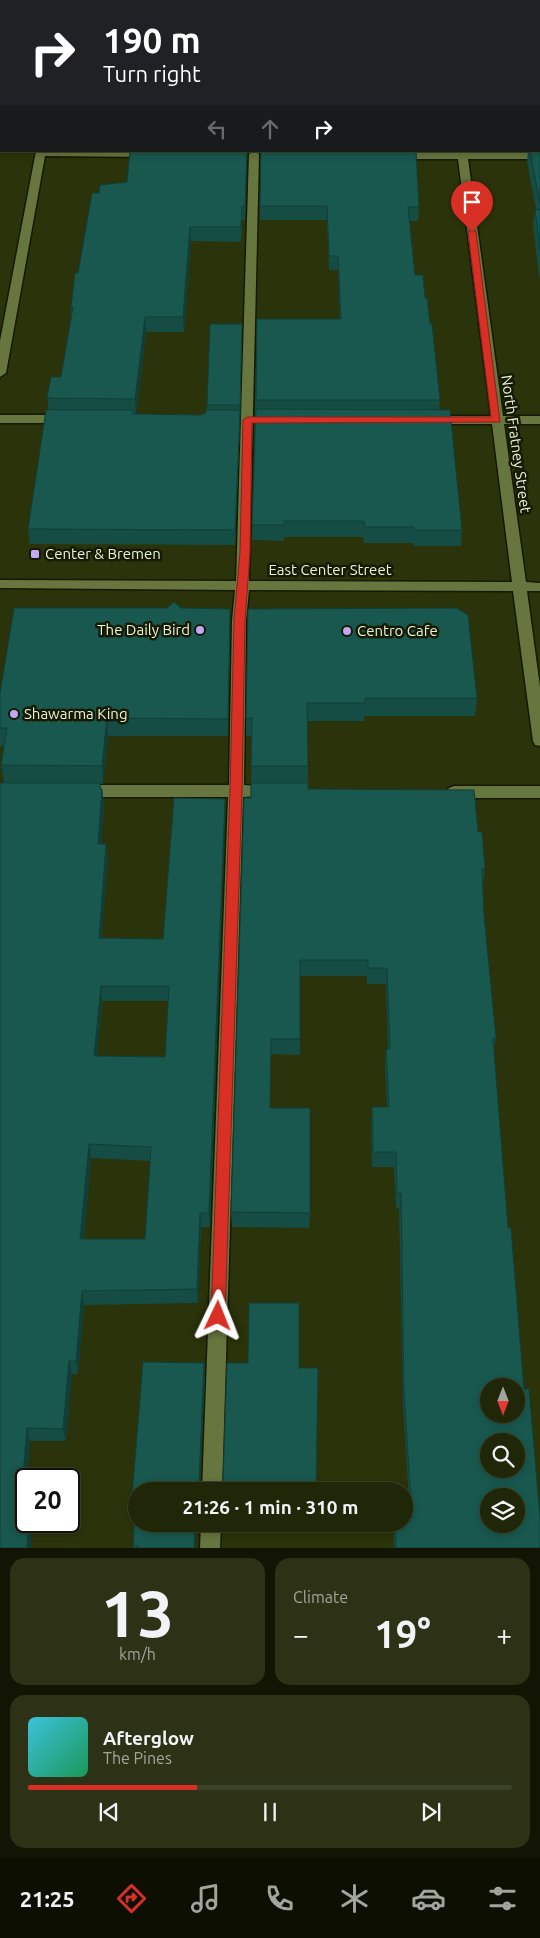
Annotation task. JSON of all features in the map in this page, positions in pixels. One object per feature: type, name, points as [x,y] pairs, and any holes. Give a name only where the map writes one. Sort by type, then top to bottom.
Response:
[{"type":"street","points":[[0,373],[41,152],[156,154]]},
{"type":"street","points":[[212,1482],[236,791],[241,586],[245,552],[254,154]]},
{"type":"street","points":[[384,156],[462,154],[540,156]]},
{"type":"street","name":"North Fratney Street","points":[[462,154],[540,741]]},
{"type":"street","points":[[0,419],[78,419]]},
{"type":"street","points":[[416,420],[540,420]]},
{"type":"street","name":"East Center Street","points":[[0,584],[540,587]]},
{"type":"street","points":[[69,791],[284,791]]},
{"type":"street","points":[[439,792],[540,792]]},
{"type":"street","points":[[210,1548],[211,1532]]},
{"type":"building","points":[[130,152],[247,152],[245,206],[242,206],[241,227],[190,227],[183,317],[145,317],[135,399],[47,398],[51,377],[61,377],[73,307],[71,307],[75,273],[78,273],[92,193],[99,193],[100,185],[127,182]]},
{"type":"building","points":[[261,152],[416,152],[419,207],[408,207],[415,275],[423,275],[425,298],[427,298],[430,324],[432,324],[440,400],[256,400],[257,319],[341,319],[338,256],[329,256],[327,206],[260,206]]},
{"type":"building","points":[[530,152],[540,152],[540,203]]},
{"type":"building","points":[[535,209],[540,210],[540,250]]},
{"type":"building","points":[[210,324],[242,324],[240,405],[207,405]]},
{"type":"building","points":[[256,409],[450,410],[462,530],[415,530],[414,527],[365,527],[364,521],[284,521],[284,525],[252,525]]},
{"type":"building","points":[[46,410],[133,410],[133,414],[200,415],[206,413],[206,410],[240,410],[235,530],[28,529]]},
{"type":"building","points":[[174,602],[181,608],[230,609],[228,719],[107,718],[102,766],[1,765],[7,728],[0,728],[0,693],[14,608],[167,608]]},
{"type":"building","points":[[457,608],[468,615],[477,698],[365,698],[365,703],[307,703],[308,766],[251,766],[252,718],[246,718],[248,609]]},
{"type":"building","points":[[0,783],[100,783],[100,789],[102,789],[98,844],[106,844],[99,938],[163,939],[174,798],[225,799],[209,1213],[200,1213],[197,1289],[82,1291],[76,1361],[69,1361],[63,1429],[27,1428],[24,1468],[15,1468],[15,1533],[28,1533],[27,1548],[0,1548]],"holes":[[[101,986],[169,986],[165,1057],[94,1056]],[[89,1144],[151,1147],[145,1239],[80,1239]]]},
{"type":"building","points":[[251,783],[308,783],[308,789],[474,790],[478,832],[482,832],[485,869],[482,869],[484,915],[496,1038],[493,1038],[508,1228],[511,1228],[523,1378],[480,1378],[480,1423],[525,1423],[525,1389],[529,1389],[540,1517],[540,1548],[396,1548],[395,1532],[413,1532],[413,1482],[410,1482],[404,1392],[401,1193],[397,1193],[396,1152],[373,1152],[372,1107],[389,1107],[386,1049],[390,1049],[387,968],[368,968],[368,960],[300,960],[300,1039],[271,1039],[270,1108],[310,1108],[310,1213],[231,1212],[244,798],[251,798]]},
{"type":"building","points":[[249,1303],[299,1303],[299,1368],[318,1368],[316,1482],[222,1482],[227,1363],[248,1363]]},
{"type":"building","points":[[143,1362],[204,1363],[199,1481],[133,1482]]},
{"type":"building","points":[[134,1532],[195,1532],[194,1548],[138,1548],[138,1546],[133,1546]]},
{"type":"place","name":"Center & Bremen","points":[[35,554]]},
{"type":"place","name":"The Daily Bird","points":[[200,630]]},
{"type":"place","name":"Centro Cafe","points":[[347,631]]},
{"type":"place","name":"Shawarma King","points":[[14,714]]},
{"type":"route","points":[[218,1316],[236,791],[239,621],[245,552],[247,420],[496,420],[472,232]]}]
